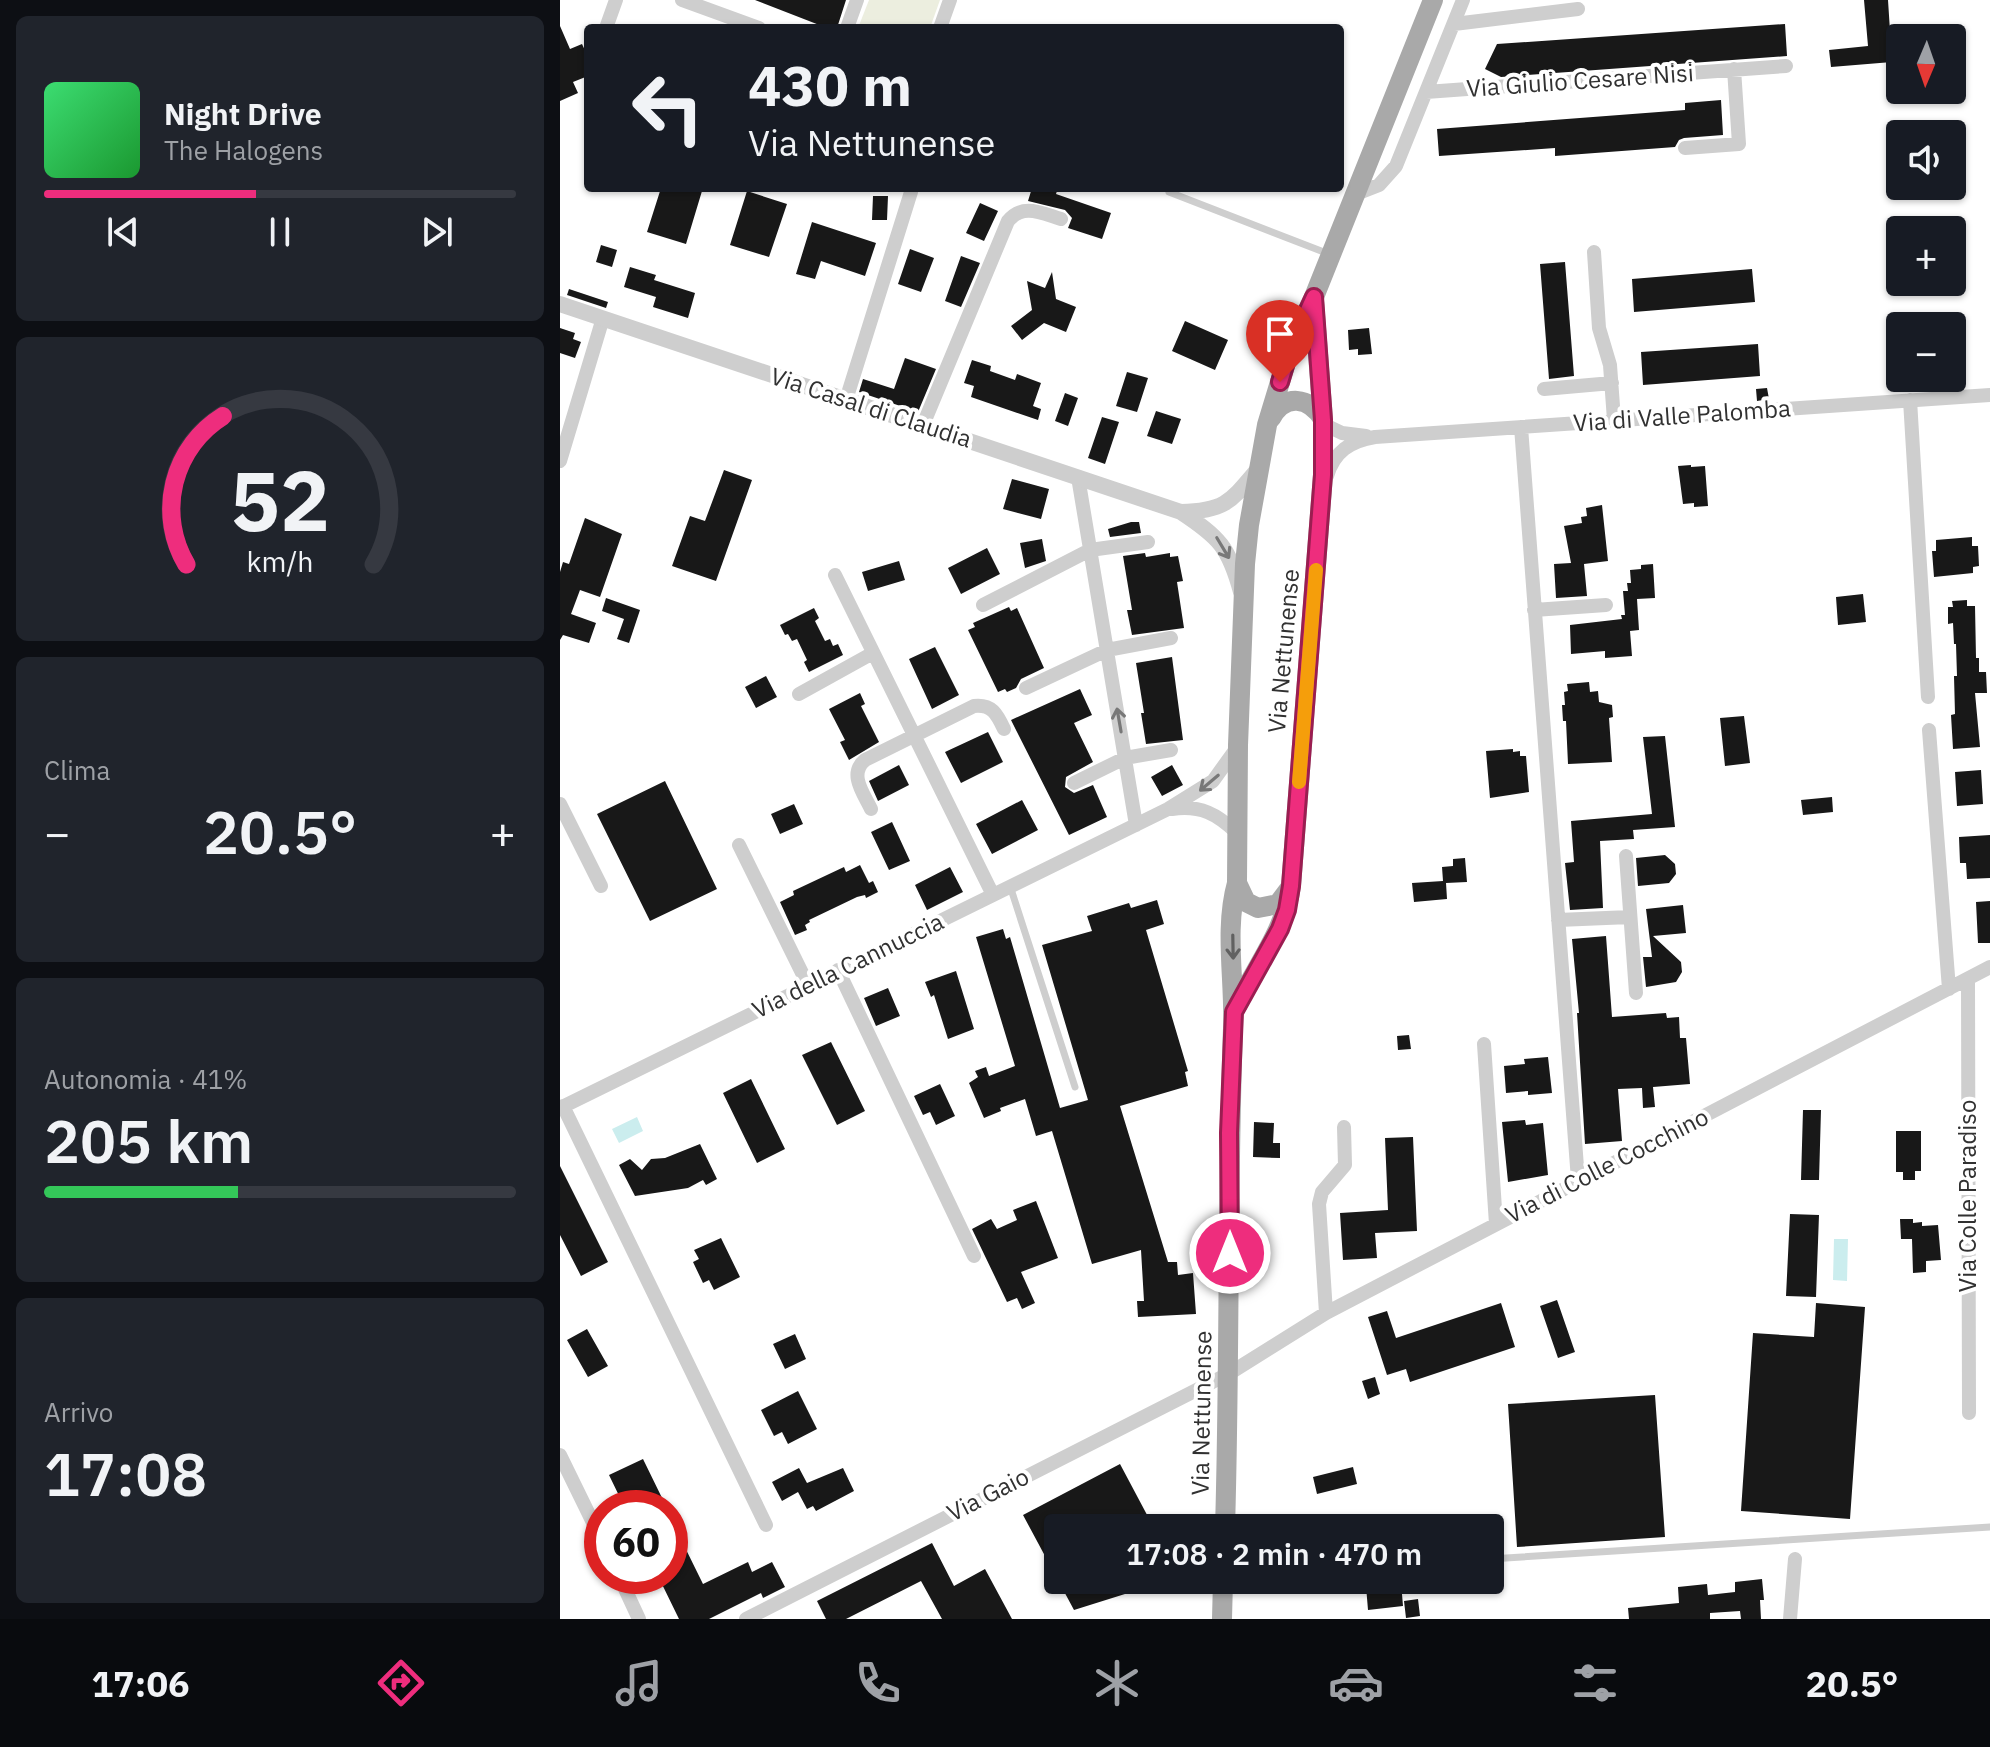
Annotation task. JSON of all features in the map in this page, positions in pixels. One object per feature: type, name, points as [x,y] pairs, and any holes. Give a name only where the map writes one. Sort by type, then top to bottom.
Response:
[{"type":"main road","name":"Via Nettunense","points":[[1225,1514],[1230,1373],[1229,1133],[1234,1012],[1232,916],[1237,883],[1238,745],[1248,533],[1267,425],[1290,349],[1314,297],[1433,0]]},
{"type":"main road","name":"Via Nettunense","points":[[1234,1012],[1280,929],[1291,886],[1321,510],[1323,422],[1314,297]]},
{"type":"main road","points":[[1267,425],[1277,409],[1297,400],[1312,405],[1323,422]]},
{"type":"main road","points":[[1237,883],[1246,902],[1258,908],[1278,904],[1291,886]]},
{"type":"main road","points":[[1222,1619],[1223,1594]]},
{"type":"street","points":[[607,24],[616,0]]},
{"type":"street","points":[[682,0],[748,24]]},
{"type":"street","points":[[848,24],[857,0]]},
{"type":"street","points":[[941,24],[950,0]]},
{"type":"street","name":"Via Giulio Cesare Nisi","points":[[1356,194],[1372,189],[1391,174],[1463,0]]},
{"type":"street","points":[[1454,24],[1578,9]]},
{"type":"street","name":"Via Giulio Cesare Nisi","points":[[1426,92],[1786,66]]},
{"type":"street","points":[[1685,148],[1739,144],[1734,69]]},
{"type":"street","points":[[846,400],[911,192]]},
{"type":"street","points":[[923,425],[1008,221],[1015,213],[1026,210],[1061,219]]},
{"type":"street","points":[[1594,252],[1599,328],[1609,356],[1614,420]]},
{"type":"street","name":"Via Casal di Claudia","points":[[560,304],[1181,512],[1221,542],[1236,574],[1243,601]]},
{"type":"street","points":[[560,461],[603,318]]},
{"type":"street","points":[[1544,389],[1612,383]]},
{"type":"street","name":"Via di Valle Palomba","points":[[1323,422],[1342,433],[1375,437],[1990,395]]},
{"type":"street","points":[[1910,400],[1928,697]]},
{"type":"street","points":[[1521,427],[1578,1180]]},
{"type":"street","name":"Via di Valle Palomba","points":[[1321,510],[1327,476],[1334,459],[1353,443],[1375,437]]},
{"type":"street","name":"Via Casal di Claudia","points":[[1181,512],[1210,510],[1226,503],[1259,468]]},
{"type":"street","points":[[1078,477],[1136,825]]},
{"type":"street","points":[[983,605],[1090,550],[1148,542]]},
{"type":"street","points":[[835,575],[993,895]]},
{"type":"street","points":[[1534,610],[1606,605]]},
{"type":"street","points":[[1026,688],[1107,650],[1171,638]]},
{"type":"street","points":[[799,694],[873,653]]},
{"type":"street","points":[[871,809],[858,780],[859,765],[979,706],[993,710],[1004,729]]},
{"type":"street","points":[[1929,730],[1949,989]]},
{"type":"street","name":"Via della Cannuccia","points":[[562,1107],[1168,809],[1217,778],[1238,745]]},
{"type":"street","points":[[1074,783],[1125,758],[1171,750]]},
{"type":"street","points":[[560,804],[601,886]]},
{"type":"street","points":[[1168,809],[1203,809],[1223,820],[1237,833]]},
{"type":"street","points":[[739,845],[808,985]]},
{"type":"street","points":[[1626,856],[1636,993]]},
{"type":"street","points":[[1558,920],[1630,917]]},
{"type":"street","name":"Via di Colle Cocchino","points":[[1230,1373],[1326,1313],[1990,967]]},
{"type":"street","points":[[838,970],[974,1256]]},
{"type":"street","name":"Via Colle Paradiso","points":[[1968,979],[1969,1413]]},
{"type":"street","points":[[1484,1044],[1496,1224]]},
{"type":"street","points":[[562,1107],[766,1525]]},
{"type":"street","points":[[1326,1313],[1319,1204],[1322,1192],[1345,1165],[1344,1127]]},
{"type":"street","name":"Via Gaio","points":[[746,1619],[1230,1373]]},
{"type":"street","points":[[560,1455],[584,1504]]},
{"type":"street","points":[[1790,1619],[1795,1559]]},
{"type":"street","points":[[627,1594],[639,1619]]},
{"type":"lane","points":[[1169,192],[1331,255]]},
{"type":"lane","points":[[1010,886],[1075,1087]]},
{"type":"lane","points":[[1504,1558],[1990,1527]]},
{"type":"shaded area","points":[[869,0],[940,0],[931,24],[860,24]]},
{"type":"water","points":[[637,1117],[643,1131],[619,1143],[612,1129]]},
{"type":"water","points":[[1834,1239],[1848,1239],[1847,1281],[1833,1280]]},
{"type":"building","points":[[755,0],[846,0],[838,24],[817,24]]},
{"type":"building","points":[[1864,0],[1888,0],[1886,62],[1831,67],[1829,50],[1868,46]]},
{"type":"building","points":[[1785,24],[1787,56],[1501,77],[1485,69],[1497,44]]},
{"type":"building","points":[[560,26],[570,49],[582,44],[584,78],[573,82],[578,93],[560,101]]},
{"type":"building","points":[[1721,100],[1723,135],[1684,138],[1675,147],[1555,156],[1555,148],[1439,156],[1437,129],[1685,110],[1685,103]]},
{"type":"building","points":[[660,192],[702,192],[686,244],[647,232]]},
{"type":"building","points":[[747,192],[787,204],[769,257],[730,245]]},
{"type":"building","points":[[1031,192],[1057,192],[1111,213],[1102,239],[1068,228],[1072,218],[1065,210],[1028,201]]},
{"type":"building","points":[[873,196],[888,196],[887,220],[872,220]]},
{"type":"building","points":[[980,203],[998,211],[984,241],[966,233]]},
{"type":"building","points":[[812,222],[876,243],[865,276],[821,261],[815,279],[796,274]]},
{"type":"building","points":[[601,245],[617,250],[612,267],[596,262]]},
{"type":"building","points":[[910,249],[934,258],[921,292],[898,284]]},
{"type":"building","points":[[961,256],[980,263],[961,307],[945,301]]},
{"type":"building","points":[[1565,262],[1574,376],[1549,379],[1540,264]]},
{"type":"building","points":[[630,267],[656,275],[654,280],[695,293],[688,318],[653,307],[656,297],[624,287]]},
{"type":"building","points":[[1752,269],[1755,302],[1634,312],[1632,279]]},
{"type":"building","points":[[1052,272],[1056,299],[1076,307],[1066,332],[1044,323],[1022,340],[1011,326],[1032,310],[1027,281],[1045,288]]},
{"type":"building","points":[[569,289],[608,302],[606,308],[567,295]]},
{"type":"building","points":[[1185,321],[1228,340],[1215,370],[1172,351]]},
{"type":"building","points":[[560,328],[575,333],[573,339],[581,342],[575,358],[560,353]]},
{"type":"building","points":[[1369,328],[1372,354],[1358,355],[1358,349],[1349,350],[1348,330]]},
{"type":"building","points":[[1758,344],[1760,376],[1643,385],[1641,352]]},
{"type":"building","points":[[905,358],[936,369],[918,412],[859,392],[863,379],[894,389]]},
{"type":"building","points":[[972,360],[991,366],[990,371],[1015,380],[1017,374],[1041,383],[1033,406],[1041,409],[1038,420],[971,397],[974,386],[964,383]]},
{"type":"building","points":[[1127,372],[1148,378],[1137,412],[1116,406]]},
{"type":"building","points":[[1767,388],[1769,399],[1757,401],[1756,389]]},
{"type":"building","points":[[1065,393],[1078,398],[1068,426],[1055,421]]},
{"type":"building","points":[[1156,411],[1181,419],[1172,444],[1147,436]]},
{"type":"building","points":[[1102,417],[1119,422],[1105,464],[1088,458]]},
{"type":"building","points":[[1678,466],[1705,466],[1708,506],[1683,504]]},
{"type":"building","points":[[724,470],[752,480],[716,581],[672,566],[690,516],[705,521]]},
{"type":"building","points":[[1012,479],[1049,489],[1041,519],[1003,509]]},
{"type":"building","points":[[1602,505],[1608,561],[1584,564],[1587,596],[1556,598],[1554,564],[1571,563],[1564,526],[1582,523],[1581,517],[1587,516],[1586,508]]},
{"type":"building","points":[[585,518],[622,534],[600,597],[580,590],[571,614],[596,623],[589,643],[563,635],[560,640],[560,572],[563,562],[569,564]]},
{"type":"building","points":[[1139,522],[1141,533],[1110,537],[1108,529]]},
{"type":"building","points":[[1972,537],[1972,546],[1978,546],[1979,566],[1973,567],[1973,573],[1934,577],[1932,551],[1936,551],[1936,540]]},
{"type":"building","points":[[1042,539],[1046,561],[1025,568],[1020,543]]},
{"type":"building","points":[[987,548],[1000,574],[961,594],[948,568]]},
{"type":"building","points":[[1145,553],[1146,557],[1170,553],[1170,557],[1178,556],[1183,581],[1177,582],[1184,628],[1132,635],[1127,610],[1132,610],[1123,556]]},
{"type":"building","points":[[899,561],[905,580],[868,591],[862,572]]},
{"type":"building","points":[[1653,564],[1655,598],[1637,599],[1639,630],[1630,631],[1632,656],[1605,658],[1605,651],[1571,654],[1570,625],[1622,619],[1621,615],[1625,615],[1623,591],[1628,591],[1627,583],[1631,583],[1630,570]]},
{"type":"building","points":[[1863,594],[1866,622],[1838,625],[1836,597]]},
{"type":"building","points":[[606,598],[640,610],[629,643],[617,639],[624,619],[602,611]]},
{"type":"building","points":[[1967,600],[1967,606],[1975,606],[1976,658],[1979,658],[1979,672],[1986,672],[1987,693],[1975,693],[1980,747],[1953,749],[1951,715],[1955,714],[1956,644],[1953,623],[1948,624],[1948,607],[1953,607],[1952,601]]},
{"type":"building","points":[[1009,607],[1011,611],[1017,608],[1044,668],[1021,679],[1016,688],[998,692],[968,630],[975,627],[973,623]]},
{"type":"building","points":[[814,608],[819,618],[815,621],[825,641],[830,639],[833,646],[838,644],[843,655],[809,672],[797,639],[792,641],[780,625]]},
{"type":"building","points":[[935,647],[959,695],[932,709],[909,659]]},
{"type":"building","points":[[1172,657],[1183,740],[1146,744],[1136,663]]},
{"type":"building","points":[[766,676],[777,697],[756,708],[745,687]]},
{"type":"building","points":[[1589,682],[1590,692],[1598,691],[1599,702],[1612,705],[1613,717],[1609,718],[1612,762],[1568,764],[1562,705],[1565,705],[1564,692],[1568,691],[1567,684]]},
{"type":"building","points":[[1080,689],[1092,715],[1074,723],[1093,762],[1066,777],[1065,787],[1074,793],[1093,785],[1107,817],[1069,835],[1011,720]]},
{"type":"building","points":[[860,693],[865,704],[861,706],[879,742],[849,760],[840,742],[845,740],[829,709]]},
{"type":"building","points":[[1744,716],[1750,763],[1725,766],[1720,718]]},
{"type":"building","points":[[988,732],[1003,762],[961,783],[945,752]]},
{"type":"building","points":[[1665,736],[1675,827],[1633,830],[1634,839],[1600,841],[1603,908],[1570,910],[1565,863],[1574,862],[1571,821],[1652,814],[1643,737]]},
{"type":"building","points":[[1513,749],[1513,752],[1520,751],[1520,756],[1526,756],[1529,792],[1490,798],[1486,751]]},
{"type":"building","points":[[899,765],[909,785],[878,801],[869,781]]},
{"type":"building","points":[[1172,765],[1183,785],[1162,796],[1151,777]]},
{"type":"building","points":[[1981,770],[1983,804],[1957,806],[1955,772]]},
{"type":"building","points":[[665,781],[717,889],[650,921],[597,814]]},
{"type":"building","points":[[1832,797],[1833,812],[1803,815],[1801,800]]},
{"type":"building","points":[[1022,800],[1038,830],[992,854],[976,824]]},
{"type":"building","points":[[794,804],[803,824],[780,834],[771,814]]},
{"type":"building","points":[[892,822],[910,861],[889,870],[871,832]]},
{"type":"building","points":[[1990,835],[1990,878],[1967,879],[1966,863],[1960,863],[1959,837]]},
{"type":"building","points":[[1665,855],[1675,864],[1676,874],[1669,883],[1638,886],[1636,858]]},
{"type":"building","points":[[1465,858],[1467,882],[1446,883],[1447,899],[1414,902],[1412,883],[1443,881],[1442,867],[1453,866],[1453,859]]},
{"type":"building","points":[[860,865],[869,883],[873,881],[878,892],[866,898],[865,895],[857,897],[809,920],[805,925],[807,930],[795,935],[780,902],[794,895],[793,891],[844,867],[846,872]]},
{"type":"building","points":[[950,867],[963,892],[927,910],[915,885]]},
{"type":"building","points":[[1157,900],[1164,924],[1146,930],[1188,1071],[1185,1072],[1188,1086],[1120,1106],[1168,1262],[1177,1262],[1178,1275],[1193,1273],[1196,1314],[1138,1317],[1137,1301],[1144,1301],[1141,1250],[1092,1264],[1052,1131],[1036,1136],[1025,1099],[984,1118],[969,1083],[978,1077],[975,1071],[986,1067],[989,1076],[1015,1066],[976,937],[1003,929],[1006,939],[1010,937],[1060,1108],[1088,1100],[1042,945],[1092,931],[1087,916],[1129,903],[1131,908]]},
{"type":"building","points":[[1990,901],[1990,943],[1978,943],[1976,902]]},
{"type":"building","points":[[1683,905],[1686,933],[1653,936],[1681,962],[1682,972],[1676,982],[1646,987],[1643,957],[1652,957],[1646,909]]},
{"type":"building","points":[[1606,936],[1612,1017],[1666,1013],[1667,1018],[1679,1017],[1680,1038],[1686,1038],[1690,1084],[1653,1087],[1655,1107],[1643,1108],[1642,1088],[1618,1089],[1622,1141],[1585,1144],[1572,939]]},
{"type":"building","points":[[956,971],[974,1029],[948,1039],[934,995],[931,997],[925,982]]},
{"type":"building","points":[[888,988],[900,1016],[876,1026],[864,998]]},
{"type":"building","points":[[1409,1035],[1411,1049],[1398,1050],[1397,1036]]},
{"type":"building","points":[[831,1042],[865,1111],[837,1125],[802,1055]]},
{"type":"building","points":[[1548,1057],[1552,1093],[1506,1093],[1504,1066],[1525,1064],[1524,1059]]},
{"type":"building","points":[[751,1079],[785,1149],[757,1163],[723,1093]]},
{"type":"building","points":[[940,1084],[955,1116],[936,1125],[930,1112],[923,1115],[914,1096]]},
{"type":"building","points":[[1803,1110],[1821,1110],[1819,1180],[1801,1180]]},
{"type":"building","points":[[1525,1120],[1526,1125],[1543,1123],[1548,1175],[1508,1182],[1502,1122]]},
{"type":"building","points":[[1254,1122],[1274,1123],[1273,1143],[1280,1143],[1280,1158],[1253,1157]]},
{"type":"building","points":[[1896,1131],[1921,1131],[1921,1171],[1915,1171],[1915,1180],[1903,1180],[1903,1172],[1896,1172]]},
{"type":"building","points":[[1413,1137],[1417,1231],[1375,1233],[1377,1258],[1343,1260],[1340,1213],[1388,1210],[1385,1138]]},
{"type":"building","points":[[700,1144],[717,1179],[706,1185],[703,1180],[688,1188],[635,1196],[619,1165],[630,1159],[642,1170],[651,1159],[665,1158]]},
{"type":"building","points":[[560,1166],[608,1262],[581,1276],[560,1235]]},
{"type":"building","points":[[1036,1201],[1058,1258],[1021,1272],[1035,1303],[1022,1309],[1017,1298],[1007,1302],[972,1229],[991,1219],[997,1229],[1017,1220],[1013,1210]]},
{"type":"building","points":[[1790,1214],[1819,1215],[1816,1297],[1786,1296]]},
{"type":"building","points":[[1900,1219],[1913,1219],[1913,1223],[1922,1222],[1922,1226],[1938,1225],[1941,1260],[1926,1261],[1926,1272],[1913,1273],[1912,1239],[1901,1239]]},
{"type":"building","points":[[721,1238],[740,1277],[714,1290],[709,1280],[703,1283],[693,1262],[699,1259],[694,1250]]},
{"type":"building","points":[[1557,1300],[1575,1352],[1558,1358],[1540,1306]]},
{"type":"building","points":[[1501,1303],[1515,1347],[1410,1382],[1406,1369],[1387,1375],[1368,1317],[1387,1311],[1396,1338]]},
{"type":"building","points":[[1816,1303],[1865,1307],[1850,1519],[1741,1511],[1753,1333],[1814,1337]]},
{"type":"building","points":[[587,1329],[608,1366],[588,1377],[567,1340]]},
{"type":"building","points":[[795,1334],[806,1359],[785,1369],[773,1344]]},
{"type":"building","points":[[1375,1377],[1380,1394],[1368,1399],[1362,1381]]},
{"type":"building","points":[[798,1391],[817,1429],[788,1444],[782,1432],[774,1436],[761,1410]]},
{"type":"building","points":[[1655,1395],[1665,1537],[1517,1547],[1508,1404]]},
{"type":"building","points":[[643,1459],[658,1490],[616,1490],[609,1475]]},
{"type":"building","points":[[1120,1464],[1147,1514],[1044,1514],[1044,1554],[1023,1515]]},
{"type":"building","points":[[1353,1467],[1357,1484],[1317,1494],[1313,1477]]},
{"type":"building","points":[[799,1468],[807,1483],[843,1468],[854,1491],[816,1511],[813,1506],[807,1509],[798,1492],[782,1501],[772,1482]]},
{"type":"building","points":[[932,1543],[954,1586],[985,1569],[1012,1619],[942,1619],[921,1581],[846,1619],[826,1619],[817,1601]]},
{"type":"building","points":[[688,1554],[703,1584],[748,1562],[752,1572],[772,1562],[785,1587],[763,1598],[761,1593],[709,1619],[679,1619],[667,1594],[688,1594]]},
{"type":"building","points":[[1762,1579],[1764,1600],[1760,1600],[1761,1619],[1741,1619],[1740,1611],[1710,1613],[1710,1619],[1629,1619],[1628,1608],[1679,1603],[1678,1587],[1707,1584],[1708,1595],[1735,1592],[1735,1582]]},
{"type":"building","points":[[1065,1594],[1125,1594],[1074,1610]]},
{"type":"building","points":[[1367,1594],[1402,1594],[1403,1606],[1368,1610]]},
{"type":"building","points":[[1418,1599],[1420,1616],[1406,1618],[1404,1601]]},
{"type":"slow traffic","points":[[1299,782],[1316,570]]},
{"type":"route","points":[[1230,1253],[1229,1133],[1234,1012],[1280,929],[1291,886],[1323,475],[1323,420],[1314,297],[1290,349],[1280,382]]}]
